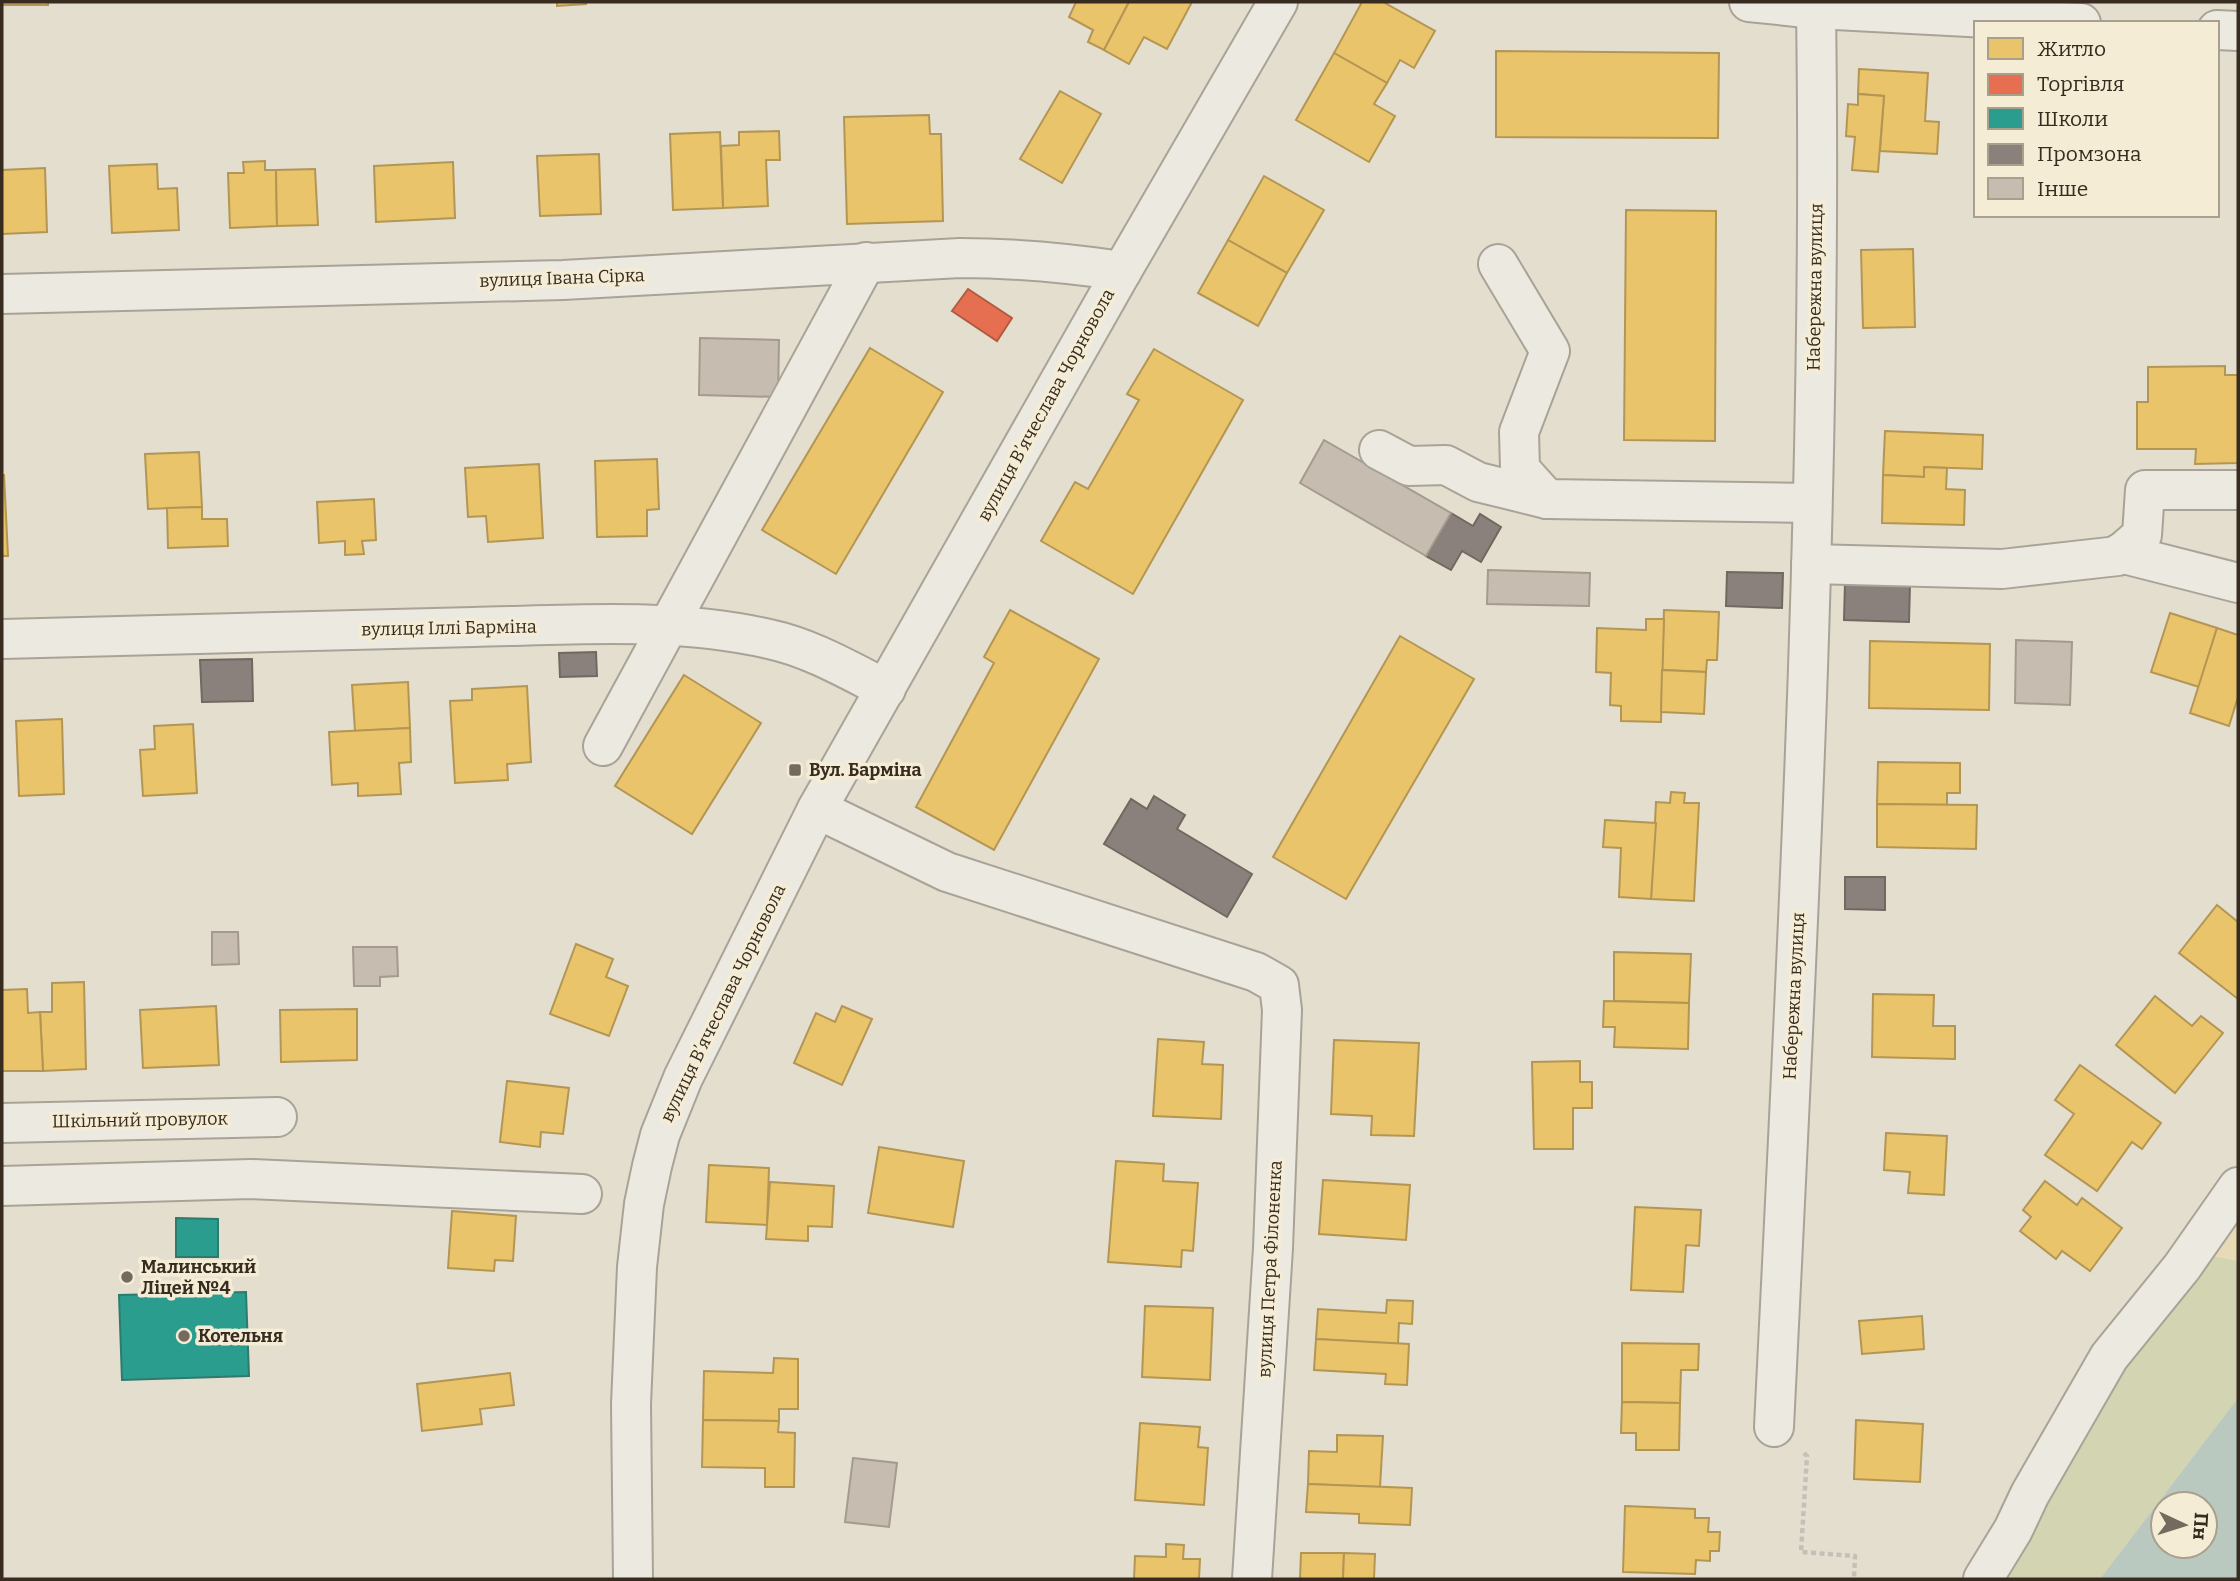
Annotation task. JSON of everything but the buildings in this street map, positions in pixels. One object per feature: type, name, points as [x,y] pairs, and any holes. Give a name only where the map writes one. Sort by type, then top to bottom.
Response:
[{"type":"street","name":"вулиця Вʼячеслава Чорновола","points":[[633,1579],[633,1326],[643,1217],[660,1135],[683,1078],[817,809],[1278,2]]},
{"type":"street","points":[[1749,2],[1816,9],[2043,21]]},
{"type":"street","name":"Набережна вулиця","points":[[1774,1427],[1811,564],[1817,183],[1816,9]]},
{"type":"street","points":[[2219,30],[2238,31]]},
{"type":"street","name":"вулиця Івана Сірка","points":[[2,294],[564,280],[866,262],[1012,258],[1122,271]]},
{"type":"street","points":[[603,746],[866,262]]},
{"type":"street","points":[[1498,264],[1550,351],[1519,432],[1520,469],[1547,499]]},
{"type":"street","points":[[1379,450],[1409,466],[1446,465],[1478,482],[1547,499],[1811,503]]},
{"type":"street","points":[[1811,564],[2002,569],[2118,556],[2142,535],[2145,490],[2238,490]]},
{"type":"street","points":[[2120,553],[2238,583]]},
{"type":"street","name":"вулиця Іллі Барміна","points":[[2,639],[328,630],[670,625],[740,633],[806,649],[886,689]]},
{"type":"street","name":"вулиця Петра Філоненка","points":[[817,809],[947,872],[1256,972],[1279,985],[1282,1010],[1273,1248],[1252,1579]]},
{"type":"street","name":"Шкільний провулок","points":[[2,1123],[278,1117]]},
{"type":"street","points":[[2,1186],[251,1179],[582,1194]]},
{"type":"street","points":[[1983,1579],[2109,1357],[2182,1267],[2238,1187]]},
{"type":"path","points":[[1774,1427],[1807,1456],[1801,1552],[1855,1556],[1854,1579]]},
{"type":"green space","points":[[2198,1253],[2238,1261],[2238,1398],[2168,1490],[2149,1490],[2149,1515],[2100,1579],[1976,1579]]},
{"type":"sand","points":[[2238,1198],[2238,1261],[2198,1253]]},
{"type":"shaded area","points":[[2238,1398],[2238,1579],[2100,1579],[2149,1515],[2149,1560],[2219,1560],[2219,1490],[2168,1490]]},
{"type":"place","name":"Вул. Барміна","points":[[795,770]]},
{"type":"place","name":"Малинський Ліцей №4","points":[[127,1277]]},
{"type":"place","name":"Котельня","points":[[184,1336]]}]
